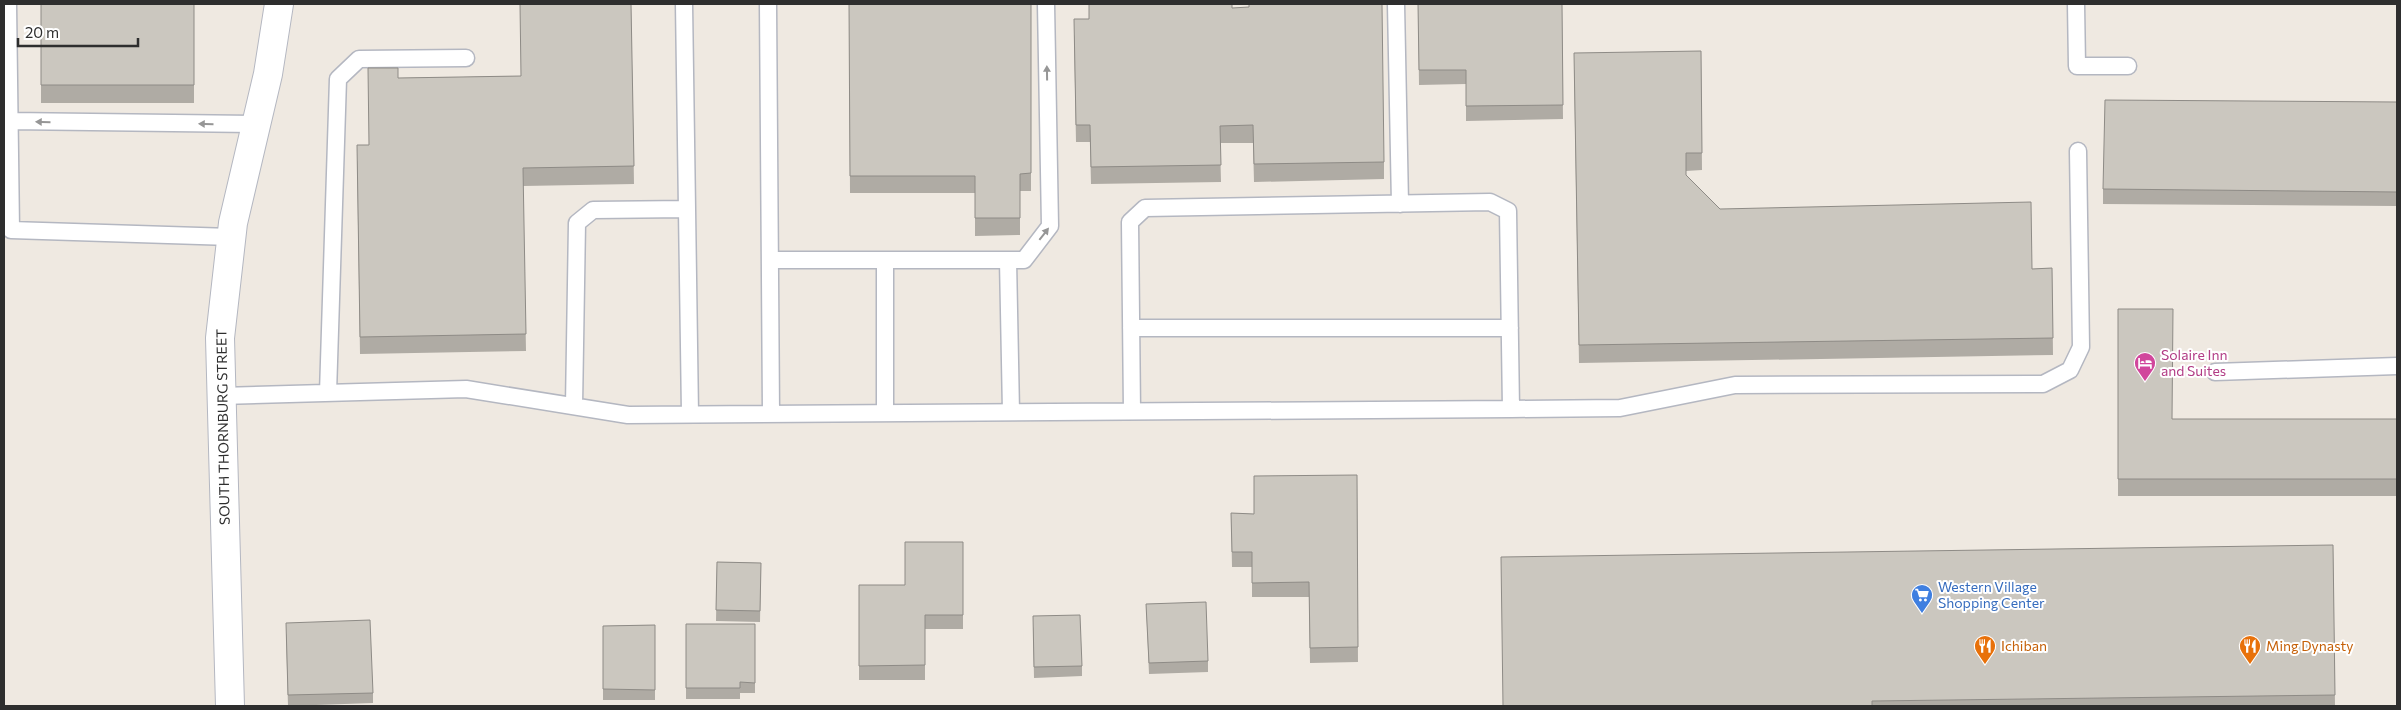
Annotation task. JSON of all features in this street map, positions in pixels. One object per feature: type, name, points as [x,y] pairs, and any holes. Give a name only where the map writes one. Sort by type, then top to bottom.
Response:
[{"type":"street","name":"SOUTH THORNBURG STREET","points":[[230,706],[220,338],[231,237],[254,124],[268,74],[279,4]]},
{"type":"lane","points":[[8,4],[11,230],[231,237]]},
{"type":"lane","points":[[684,4],[690,414]]},
{"type":"lane","points":[[768,4],[772,413]]},
{"type":"lane","points":[[770,260],[1024,260],[1050,226],[1046,4]]},
{"type":"lane","points":[[1396,4],[1400,204]]},
{"type":"lane","points":[[2076,4],[2077,66],[2128,66]]},
{"type":"lane","points":[[328,393],[338,79],[359,59],[466,58]]},
{"type":"lane","points":[[10,121],[254,124]]},
{"type":"lane","points":[[221,396],[466,389],[628,415],[1620,408],[1735,385],[2043,384],[2070,370],[2081,347],[2078,151]]},
{"type":"lane","points":[[1132,411],[1130,222],[1145,208],[1490,202],[1508,211],[1511,409]]},
{"type":"lane","points":[[574,406],[576,223],[593,210],[686,209]]},
{"type":"lane","points":[[885,260],[885,413]]},
{"type":"lane","points":[[1008,260],[1011,412]]},
{"type":"lane","points":[[1131,328],[1510,328]]},
{"type":"lane","points":[[2215,372],[2397,366]]},
{"type":"building","points":[[41,4],[194,4],[194,85],[41,85]]},
{"type":"building","points":[[520,4],[631,4],[634,166],[523,168],[526,334],[360,337],[357,145],[369,145],[368,68],[398,68],[398,78],[521,76]]},
{"type":"building","points":[[849,4],[1031,4],[1031,173],[1020,174],[1020,218],[975,218],[975,176],[850,176]]},
{"type":"building","points":[[1089,4],[1232,4],[1232,8],[1249,7],[1249,4],[1382,4],[1384,162],[1254,164],[1253,125],[1220,126],[1221,165],[1091,167],[1090,125],[1076,125],[1074,19],[1089,19]]},
{"type":"building","points":[[1418,4],[1562,4],[1563,105],[1466,106],[1466,70],[1419,70]]},
{"type":"building","points":[[1701,51],[1702,153],[1686,153],[1686,175],[1720,209],[2031,202],[2032,269],[2052,268],[2053,338],[1579,345],[1574,53]]},
{"type":"building","points":[[2105,100],[2397,102],[2397,192],[2103,189]]},
{"type":"building","name":"Solaire Inn and Suites","points":[[2118,309],[2173,309],[2172,419],[2397,419],[2397,479],[2118,479]]},
{"type":"building","points":[[1357,475],[1358,647],[1310,648],[1309,582],[1252,583],[1252,552],[1232,552],[1231,513],[1254,514],[1254,476]]},
{"type":"building","points":[[905,542],[963,542],[963,615],[925,615],[925,665],[859,666],[859,585],[905,585]]},
{"type":"building","name":"Western Village Shopping Center","points":[[2333,545],[2335,695],[1872,701],[1872,706],[1503,706],[1501,557]]},
{"type":"building","points":[[717,562],[761,563],[760,611],[716,610]]},
{"type":"building","points":[[1206,602],[1208,661],[1149,663],[1146,604]]},
{"type":"building","points":[[1080,615],[1082,666],[1034,667],[1033,616]]},
{"type":"building","points":[[370,620],[373,693],[288,695],[286,623]]},
{"type":"building","points":[[686,624],[755,624],[755,683],[740,682],[740,688],[686,688]]},
{"type":"building","points":[[655,625],[655,690],[603,689],[603,626]]},
{"type":"place","name":"Solaire Inn and Suites","points":[[2145,382]]},
{"type":"place","name":"Western Village Shopping Center","points":[[1922,614]]},
{"type":"place","name":"Ichiban","points":[[1985,665]]},
{"type":"place","name":"Ming Dynasty","points":[[2250,665]]}]
